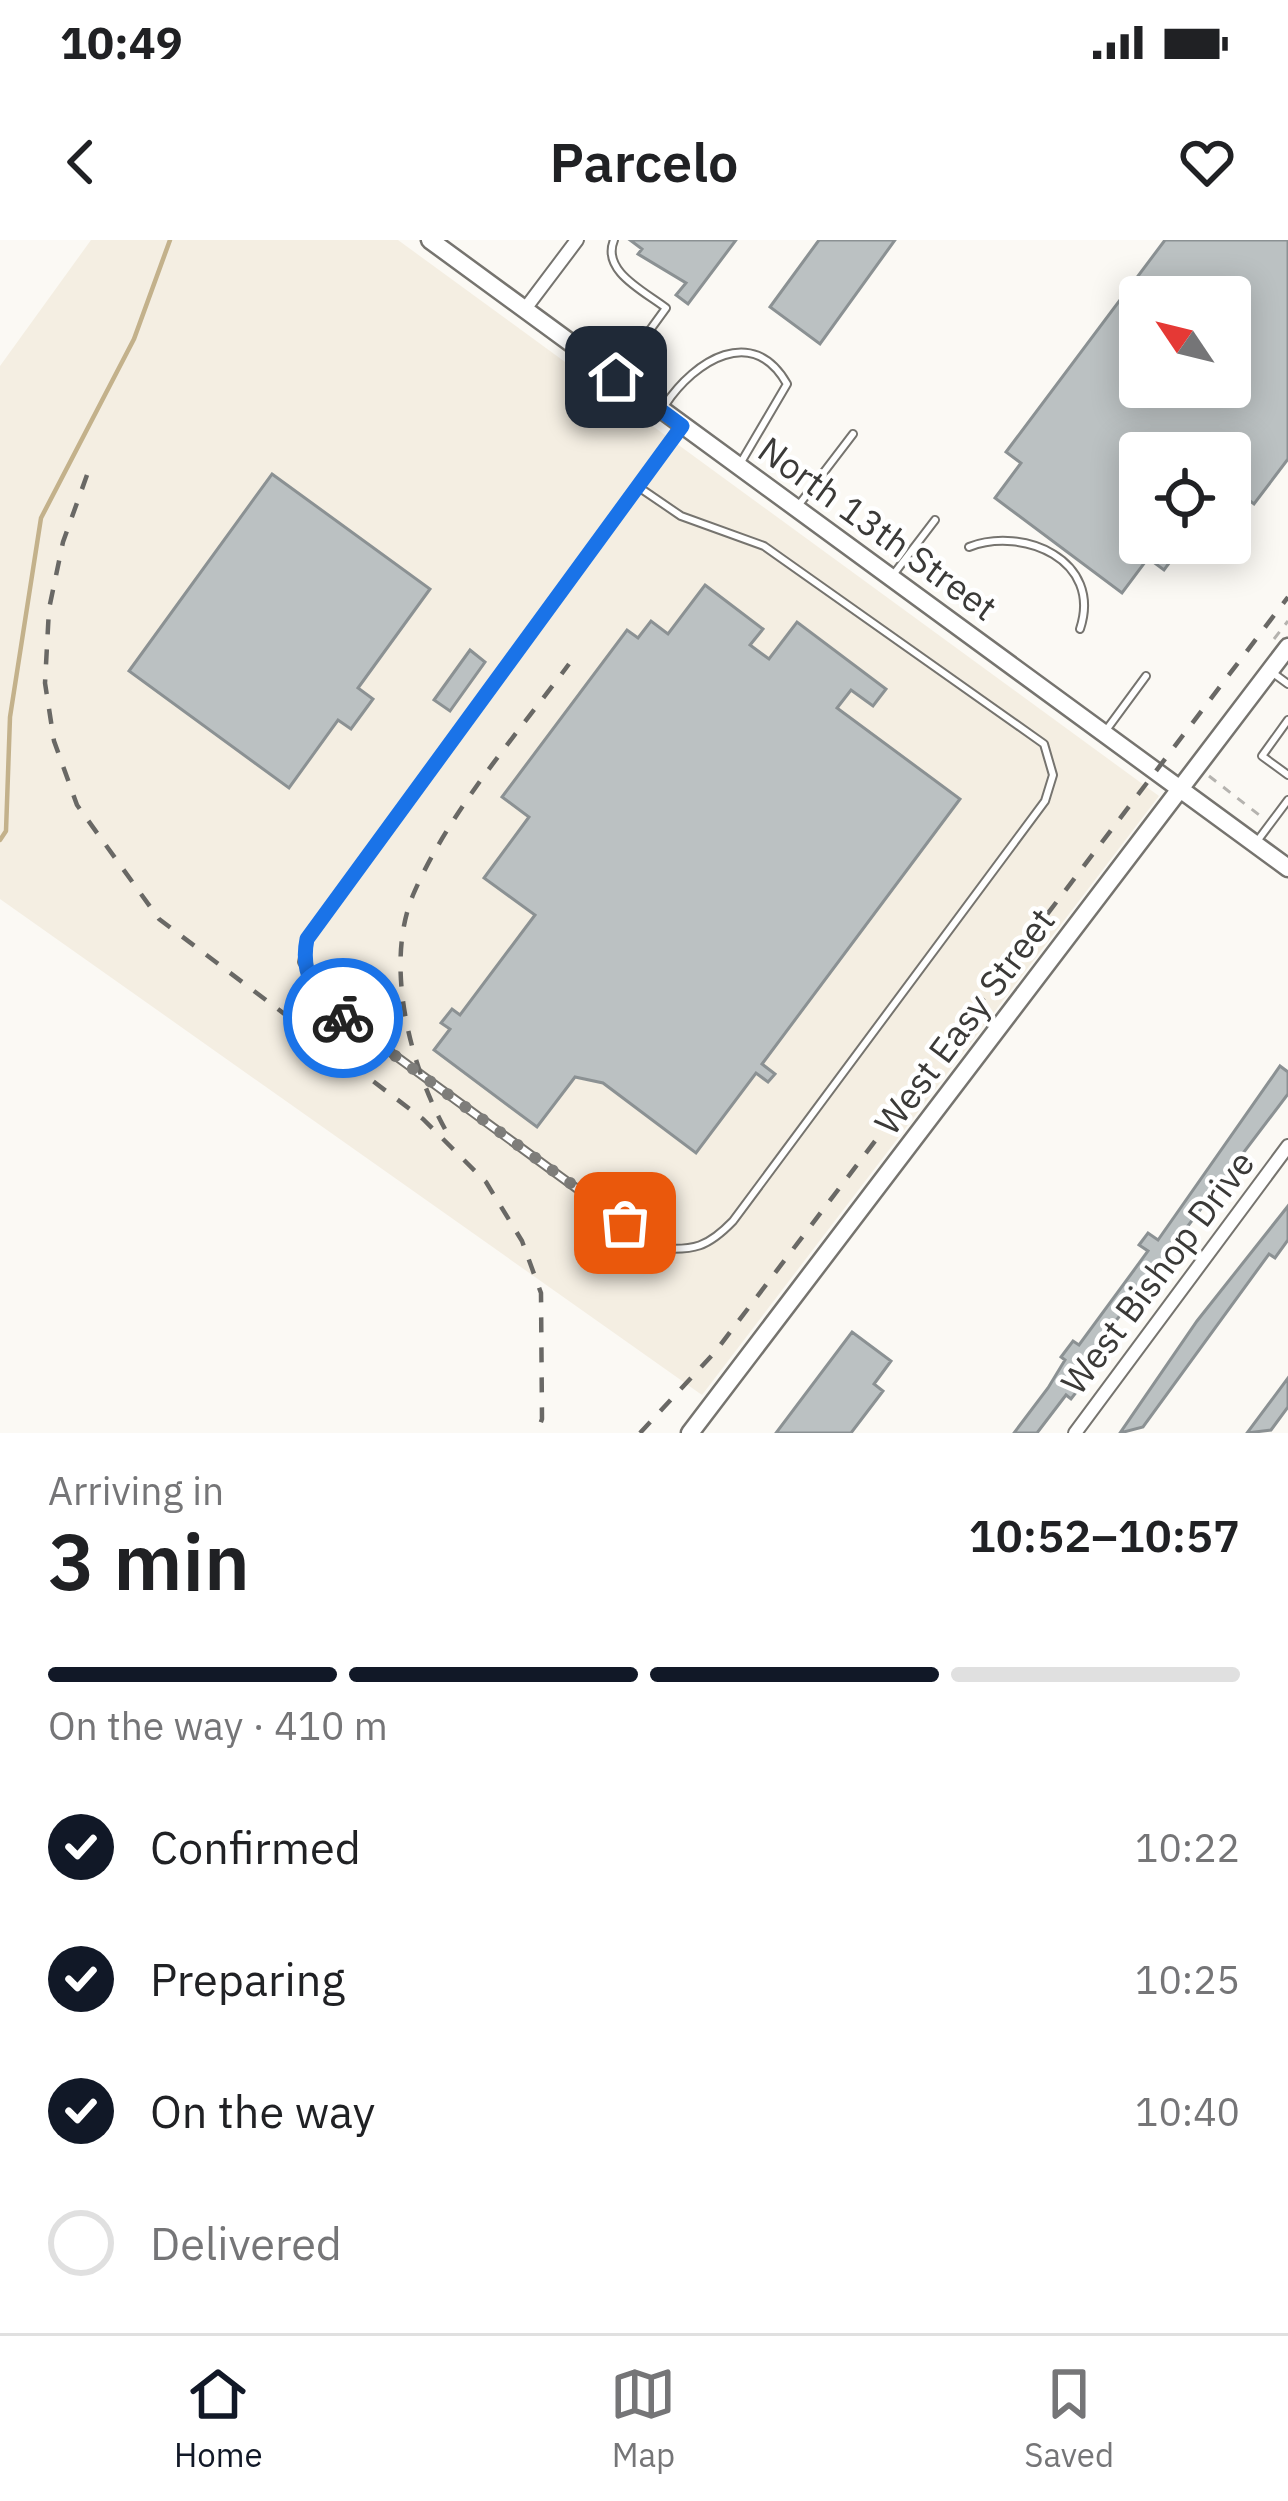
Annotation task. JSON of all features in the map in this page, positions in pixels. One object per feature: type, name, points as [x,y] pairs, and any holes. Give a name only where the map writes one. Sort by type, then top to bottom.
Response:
[{"type":"main road","name":"North 13th Street","points":[[430,240],[1288,868]]},
{"type":"main road","name":"West Easy Street","points":[[690,1433],[1288,647]]},
{"type":"street","points":[[525,308],[577,240]]},
{"type":"street","name":"West Bishop Drive","points":[[1075,1433],[1288,1146]]},
{"type":"lane","points":[[614,240],[609,252],[613,266],[665,308],[616,377]]},
{"type":"lane","points":[[661,411],[677,386],[734,349],[754,351],[776,365],[787,384],[739,468]]},
{"type":"lane","points":[[640,488],[680,516],[764,545],[1044,745],[1053,775],[1046,802],[733,1221],[711,1244],[690,1251],[658,1248],[326,1005],[302,962],[307,939],[682,426]]},
{"type":"lane","points":[[796,509],[853,434]]},
{"type":"lane","points":[[891,578],[935,520]]},
{"type":"lane","points":[[969,547],[1011,538],[1055,554],[1080,583],[1086,612],[1080,629]]},
{"type":"lane","points":[[1270,671],[1288,684]]},
{"type":"lane","points":[[1105,732],[1146,676]]},
{"type":"lane","points":[[1288,719],[1262,756],[1288,775]]},
{"type":"lane","points":[[1256,844],[1288,800]]},
{"type":"path","points":[[1206,774],[1270,824]]},
{"type":"shaded area","points":[[91,240],[398,240],[1159,796],[702,1395],[0,899],[0,366]]},
{"type":"building","points":[[630,240],[736,240],[688,304],[676,295],[686,283],[638,254],[642,249]]},
{"type":"building","points":[[819,240],[895,240],[820,344],[770,307]]},
{"type":"building","points":[[1165,240],[1288,240],[1288,459],[1254,504],[1251,432],[1119,432],[1119,564],[1144,564],[1122,593],[995,498],[1021,463],[1006,452],[1119,301],[1119,408],[1251,408],[1251,276],[1138,276]]},
{"type":"building","points":[[272,474],[430,589],[358,688],[373,699],[351,729],[338,720],[289,788],[129,671]]},
{"type":"building","points":[[705,585],[763,629],[750,645],[769,659],[797,622],[886,689],[873,706],[851,690],[837,708],[960,799],[762,1064],[775,1074],[768,1082],[756,1073],[696,1153],[603,1083],[575,1077],[537,1127],[434,1050],[450,1029],[441,1023],[452,1009],[460,1015],[535,915],[484,878],[529,817],[502,797],[627,630],[638,638],[651,621],[668,634]]},
{"type":"building","points":[[470,650],[485,662],[450,711],[434,700]]},
{"type":"building","points":[[1280,1066],[1288,1072],[1288,1094],[1068,1384],[1078,1390],[1071,1399],[1066,1395],[1037,1433],[1014,1433],[1048,1388],[1065,1360],[1061,1357],[1073,1341],[1079,1345],[1148,1251],[1139,1245],[1148,1233],[1158,1240]]},
{"type":"building","points":[[1288,1206],[1288,1240],[1275,1258],[1269,1254],[1143,1427],[1120,1433],[1197,1321]]},
{"type":"building","points":[[852,1332],[891,1361],[874,1384],[883,1391],[851,1433],[776,1433]]},
{"type":"building","points":[[1288,1378],[1288,1407],[1271,1430],[1247,1433]]},
{"type":"waterway","points":[[0,840],[6,831],[10,717],[41,518],[134,339],[170,240]]},
{"type":"railway","points":[[87,475],[63,542],[49,609],[45,683],[54,741],[77,805],[159,919],[423,1119],[486,1182],[522,1241],[541,1293],[542,1419],[537,1433]]},
{"type":"railway","points":[[640,1433],[715,1352],[1288,597]]},
{"type":"railway","points":[[445,1129],[421,1075],[405,1014],[401,983],[405,923],[413,895],[445,834],[569,664]]},
{"type":"way so far","points":[[343,1018],[625,1223]]},
{"type":"route","points":[[343,1018],[310,983],[302,962],[307,939],[682,426],[616,377]]}]
